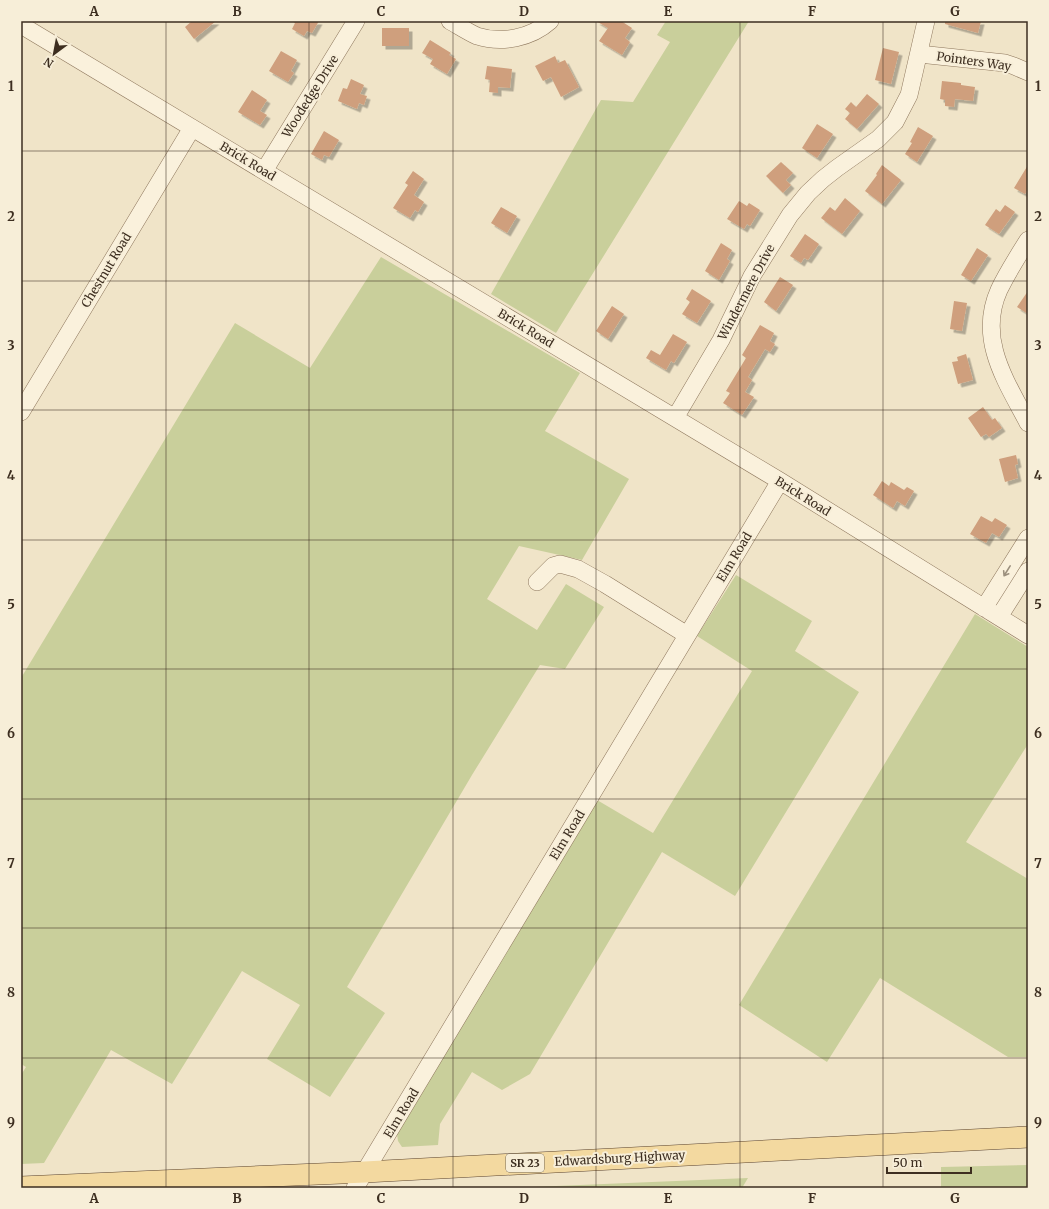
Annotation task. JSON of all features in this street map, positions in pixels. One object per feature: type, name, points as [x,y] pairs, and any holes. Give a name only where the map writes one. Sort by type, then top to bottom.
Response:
[{"type":"main road","name":"Edwardsburg Highway","points":[[21,1187],[360,1180],[1028,1137]]},
{"type":"street","name":"Woodedge Drive","points":[[264,171],[356,21]]},
{"type":"street","points":[[450,21],[477,36],[506,40],[522,37],[550,21]]},
{"type":"street","name":"Windermere Drive","points":[[675,418],[721,340],[752,276],[790,215],[808,194],[824,179],[878,139],[895,122],[909,95],[926,21]]},
{"type":"street","name":"Brick Road","points":[[21,25],[780,481],[1028,635]]},
{"type":"street","name":"Pointers Way","points":[[919,54],[1005,63],[1028,72]]},
{"type":"street","name":"Chestnut Road","points":[[21,412],[192,128]]},
{"type":"street","points":[[1028,240],[998,292],[994,304],[991,328],[993,350],[997,362],[1028,423]]},
{"type":"street","name":"Elm Road","points":[[360,1180],[780,481]]},
{"type":"street","points":[[984,608],[1028,538]]},
{"type":"street","points":[[537,582],[553,566],[560,564],[578,569],[687,635]]},
{"type":"street","points":[[999,617],[1028,571]]},
{"type":"green space","points":[[666,21],[749,21],[556,333],[491,294],[601,100],[633,102],[670,42],[657,35]]},
{"type":"green space","points":[[381,257],[580,373],[545,431],[629,479],[582,560],[519,546],[487,599],[537,630],[566,584],[604,607],[565,669],[540,665],[472,775],[347,987],[385,1013],[330,1097],[267,1059],[300,1005],[242,971],[172,1084],[111,1050],[44,1163],[21,1164],[21,1075],[26,1067],[21,1064],[21,678],[235,323],[310,368]]},
{"type":"green space","points":[[736,575],[812,621],[795,651],[859,692],[735,896],[662,852],[530,1074],[502,1090],[472,1072],[440,1124],[438,1145],[402,1147],[398,1141],[397,1134],[597,800],[653,833],[752,671],[697,636]]},
{"type":"green space","points":[[975,614],[1028,647],[1028,744],[966,842],[1028,879],[1028,1057],[1008,1057],[880,978],[827,1062],[739,1005]]},
{"type":"green space","points":[[1028,1165],[1028,1188],[941,1188],[941,1167]]},
{"type":"green space","points":[[748,1178],[742,1188],[506,1188]]},
{"type":"building","points":[[192,21],[216,21],[194,39],[185,27]]},
{"type":"building","points":[[292,21],[319,21],[312,33],[307,31],[304,36],[292,29],[295,23]]},
{"type":"building","points":[[596,21],[621,21],[632,28],[625,38],[630,42],[622,55],[599,41],[608,28]]},
{"type":"building","points":[[945,21],[981,21],[978,33],[945,24]]},
{"type":"building","points":[[382,28],[409,28],[409,46],[382,46]]},
{"type":"building","points":[[430,40],[451,53],[449,55],[456,59],[447,74],[430,64],[433,59],[422,53]]},
{"type":"building","points":[[883,48],[899,52],[891,84],[875,80]]},
{"type":"building","points":[[281,51],[297,60],[291,71],[294,73],[288,82],[269,71]]},
{"type":"building","points":[[555,56],[558,63],[565,60],[579,87],[561,97],[551,77],[543,81],[535,66]]},
{"type":"building","points":[[487,66],[512,69],[510,88],[498,87],[498,93],[489,92],[490,80],[485,79]]},
{"type":"building","points":[[351,79],[364,85],[360,94],[367,96],[364,105],[359,103],[357,109],[338,101],[343,88],[347,89]]},
{"type":"building","points":[[942,81],[961,83],[961,85],[975,87],[973,101],[955,99],[954,107],[945,106],[945,100],[940,99]]},
{"type":"building","points":[[252,90],[267,100],[260,111],[267,115],[260,125],[238,112]]},
{"type":"building","points":[[867,94],[879,104],[857,129],[845,119],[850,113],[845,109],[851,102],[856,107]]},
{"type":"building","points":[[817,124],[833,134],[817,158],[802,148]]},
{"type":"building","points":[[918,127],[933,136],[917,162],[905,154],[912,143],[910,142]]},
{"type":"building","points":[[324,131],[339,140],[329,157],[324,155],[322,160],[311,154]]},
{"type":"building","points":[[781,162],[793,173],[786,180],[791,185],[783,193],[766,176]]},
{"type":"building","points":[[882,165],[901,180],[882,204],[865,191],[877,175],[876,174]]},
{"type":"building","points":[[1028,165],[1028,189],[1025,194],[1014,188]]},
{"type":"building","points":[[413,171],[424,179],[414,195],[424,202],[418,212],[415,210],[410,218],[393,208],[408,185],[405,183]]},
{"type":"building","points":[[845,198],[860,211],[842,234],[821,218],[830,207],[835,211]]},
{"type":"building","points":[[739,201],[747,206],[749,203],[760,210],[750,226],[747,224],[744,229],[727,219]]},
{"type":"building","points":[[1005,205],[1015,212],[999,234],[985,225],[996,209],[1000,212]]},
{"type":"building","points":[[501,207],[517,216],[507,233],[491,223]]},
{"type":"building","points":[[805,234],[819,244],[808,260],[804,258],[801,263],[790,256]]},
{"type":"building","points":[[721,243],[732,250],[727,259],[730,261],[719,280],[705,271]]},
{"type":"building","points":[[977,248],[988,255],[971,281],[961,275]]},
{"type":"building","points":[[780,277],[793,285],[776,311],[764,302]]},
{"type":"building","points":[[692,289],[711,301],[697,323],[682,314],[690,302],[686,299]]},
{"type":"building","points":[[1028,291],[1028,314],[1017,307]]},
{"type":"building","points":[[954,301],[967,303],[962,331],[950,329]]},
{"type":"building","points":[[612,306],[624,314],[608,339],[596,331]]},
{"type":"building","points":[[760,325],[774,333],[770,341],[775,344],[770,352],[765,349],[748,377],[752,380],[745,392],[754,397],[742,415],[723,403],[730,393],[726,391],[746,358],[742,355]]},
{"type":"building","points":[[673,334],[687,342],[674,363],[671,361],[666,370],[646,358],[651,350],[660,355]]},
{"type":"building","points":[[966,354],[973,380],[958,384],[952,362],[958,361],[957,357]]},
{"type":"building","points":[[983,407],[992,420],[995,418],[1002,428],[989,437],[986,434],[981,437],[968,418]]},
{"type":"building","points":[[1016,455],[1018,464],[1015,465],[1018,478],[1005,482],[999,459]]},
{"type":"building","points":[[882,481],[889,486],[891,482],[904,490],[907,487],[914,491],[905,506],[897,501],[893,508],[873,495]]},
{"type":"building","points":[[981,516],[992,522],[995,518],[1007,525],[999,537],[992,533],[986,543],[970,534]]}]
